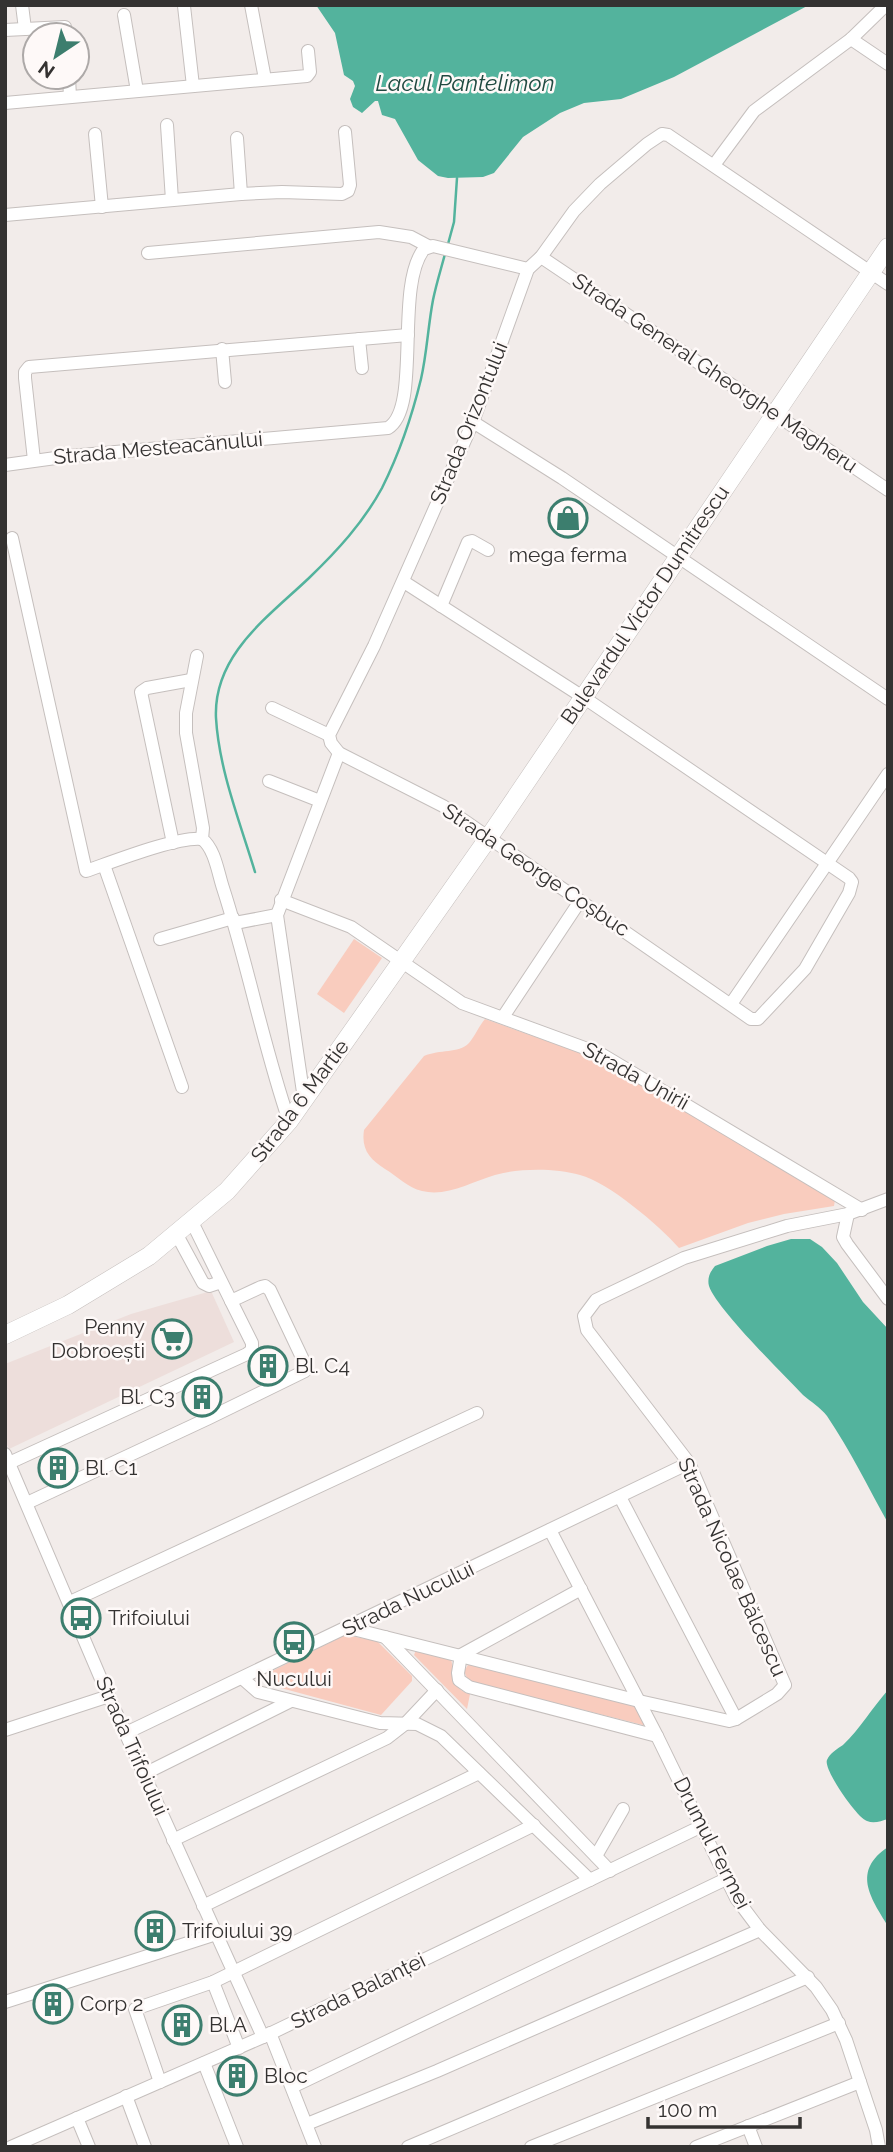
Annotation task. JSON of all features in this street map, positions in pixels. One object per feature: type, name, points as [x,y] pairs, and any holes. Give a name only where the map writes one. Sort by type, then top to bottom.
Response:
[{"type":"street","points":[[251,5],[265,79]]},
{"type":"street","points":[[886,5],[851,39],[754,111],[714,166],[888,284]]},
{"type":"street","points":[[184,6],[192,86]]},
{"type":"street","points":[[124,15],[136,91]]},
{"type":"street","points":[[851,39],[888,64]]},
{"type":"street","points":[[5,103],[307,76],[310,72],[309,51]]},
{"type":"street","points":[[70,91],[70,97]]},
{"type":"street","points":[[167,125],[172,200]]},
{"type":"street","points":[[5,215],[241,194],[345,193],[350,185],[345,132]]},
{"type":"street","points":[[94,134],[102,207]]},
{"type":"street","name":"Strada Orizontului","points":[[329,735],[404,582],[473,422],[528,269],[541,257],[589,195],[662,134],[668,135],[714,166]]},
{"type":"street","points":[[237,138],[241,194]]},
{"type":"street","points":[[148,253],[379,232],[397,233],[431,246],[528,269]]},
{"type":"street","name":"Strada Mesteacănului","points":[[408,335],[222,349],[27,369],[24,377],[34,460],[388,428],[396,420],[403,396],[408,335],[410,282],[416,262],[424,249],[431,246]]},
{"type":"street","name":"Bulevardul Victor Dumitrescu","points":[[402,962],[888,247]]},
{"type":"street","name":"Strada General Gheorghe Magheru","points":[[541,257],[888,490]]},
{"type":"street","points":[[359,339],[362,368]]},
{"type":"street","points":[[222,349],[225,382]]},
{"type":"street","points":[[473,422],[562,478],[888,699]]},
{"type":"street","points":[[5,465],[34,460]]},
{"type":"street","points":[[12,538],[86,871],[189,839],[202,839],[207,843],[234,921],[289,1121]]},
{"type":"street","points":[[441,606],[468,542],[472,541],[488,550]]},
{"type":"street","points":[[404,582],[583,697],[828,862]]},
{"type":"street","points":[[197,656],[186,713],[186,733],[203,828],[202,839]]},
{"type":"street","points":[[173,843],[141,692],[147,688],[191,680]]},
{"type":"street","points":[[272,708],[329,735],[336,751],[277,915],[304,1099]]},
{"type":"street","name":"Strada George Coșbuc","points":[[336,751],[424,795],[751,1019],[758,1019],[809,962],[852,887],[849,878],[828,862]]},
{"type":"street","points":[[731,1004],[828,862],[883,789],[888,774]]},
{"type":"street","points":[[269,780],[320,801]]},
{"type":"street","points":[[104,865],[182,1087]]},
{"type":"street","name":"Strada Unirii","points":[[281,900],[351,927],[449,996],[601,1054],[862,1210]]},
{"type":"street","points":[[503,1017],[580,901]]},
{"type":"street","points":[[160,939],[234,921],[277,915]]},
{"type":"street","name":"Strada 6 Martie","points":[[5,1335],[35,1322],[106,1283],[177,1235],[227,1191],[289,1121],[402,962]]},
{"type":"street","name":"Strada Nicolae Bălcescu","points":[[736,1719],[777,1694],[785,1685],[689,1463],[587,1330],[584,1316],[602,1296],[684,1258],[786,1226],[862,1210],[888,1199]]},
{"type":"street","points":[[848,1214],[843,1237],[888,1299]]},
{"type":"street","points":[[7,1458],[250,1352],[252,1343],[191,1222]]},
{"type":"street","points":[[177,1235],[203,1283],[209,1286],[221,1282]]},
{"type":"street","points":[[27,1503],[305,1371],[306,1366],[268,1287],[261,1287],[231,1301]]},
{"type":"street","points":[[69,1602],[477,1413]]},
{"type":"street","name":"Strada Trifoiului","points":[[7,1458],[125,1733],[233,1972],[292,2087],[315,2147]]},
{"type":"street","name":"Strada Nucului","points":[[125,1733],[689,1463]]},
{"type":"street","points":[[349,1628],[639,1701],[726,1720],[736,1719],[620,1497]]},
{"type":"street","name":"Drumul Fermei","points":[[550,1530],[657,1735],[743,1909],[760,1930],[808,1977],[825,1999],[838,2023],[876,2130],[879,2147]]},
{"type":"street","points":[[461,1655],[581,1589]]},
{"type":"street","points":[[384,1636],[610,1871]]},
{"type":"street","points":[[461,1655],[458,1676],[465,1685],[657,1735]]},
{"type":"street","points":[[242,1678],[258,1692],[380,1723],[418,1724],[441,1736],[590,1881]]},
{"type":"street","points":[[173,1840],[387,1738],[405,1724],[438,1690]]},
{"type":"street","points":[[5,1730],[109,1696]]},
{"type":"street","points":[[144,1774],[291,1701]]},
{"type":"street","points":[[203,1906],[479,1773]]},
{"type":"street","points":[[596,1856],[623,1809]]},
{"type":"street","points":[[160,2082],[135,2009],[214,1982],[534,1825]]},
{"type":"street","name":"Strada Balanței","points":[[10,2147],[239,2048],[702,1826]]},
{"type":"street","points":[[292,2087],[726,1879]]},
{"type":"street","points":[[307,2124],[437,2071],[760,1930]]},
{"type":"street","points":[[5,2002],[216,1934]]},
{"type":"street","points":[[408,2147],[808,1977]]},
{"type":"street","points":[[214,1982],[239,2048]]},
{"type":"street","points":[[531,2147],[838,2023]]},
{"type":"street","points":[[204,2063],[237,2147]]},
{"type":"street","points":[[696,2147],[860,2082]]},
{"type":"street","points":[[126,2096],[145,2147]]},
{"type":"street","points":[[78,2118],[89,2147]]},
{"type":"street","points":[[748,2126],[757,2147]]},
{"type":"shaded area","points":[[354,939],[382,958],[344,1013],[317,994]]},
{"type":"shaded area","points":[[485,1019],[595,1058],[625,1074],[835,1200],[834,1206],[748,1223],[679,1248],[619,1195],[580,1175],[549,1170],[526,1170],[495,1175],[441,1192],[422,1191],[412,1187],[371,1158],[365,1148],[364,1130],[424,1056],[465,1046]]},
{"type":"shaded area","points":[[211,1291],[234,1342],[9,1449],[5,1441],[5,1364],[131,1314]]},
{"type":"shaded area","points":[[345,1635],[377,1641],[412,1676],[412,1681],[381,1715],[266,1684],[268,1673]]},
{"type":"shaded area","points":[[416,1650],[451,1659],[457,1685],[470,1694],[467,1709],[414,1655]]},
{"type":"shaded area","points":[[474,1664],[638,1707],[647,1726],[472,1682],[464,1671],[468,1665]]},
{"type":"water","name":"Lacul Pantelimon","points":[[316,5],[809,5],[674,77],[621,99],[584,103],[560,113],[523,137],[494,173],[483,177],[448,178],[438,176],[418,160],[395,119],[382,115],[378,101],[362,113],[353,107],[350,99],[355,86],[353,81],[344,75],[335,33]]},
{"type":"water","points":[[791,1239],[810,1239],[822,1247],[837,1263],[863,1302],[888,1329],[888,1523],[827,1416],[803,1395],[752,1341],[724,1310],[709,1286],[709,1275],[715,1266]]},
{"type":"water","points":[[888,1690],[888,1819],[872,1822],[862,1818],[849,1803],[830,1773],[827,1760],[855,1732]]},
{"type":"water","points":[[888,1847],[888,1926],[875,1905],[867,1875],[870,1865]]},
{"type":"waterway","points":[[448,244],[454,222],[457,178]]},
{"type":"waterway","points":[[255,872],[221,757],[216,718],[217,695],[233,656],[246,639],[339,547],[367,513],[382,488],[409,421],[421,379],[433,300],[445,254]]},
{"type":"place","name":"mega ferma","points":[[568,518]]},
{"type":"place","name":"Penny Dobroești","points":[[172,1339]]},
{"type":"place","name":"Bl. C4","points":[[268,1366]]},
{"type":"place","name":"Bl. C3","points":[[202,1397]]},
{"type":"place","name":"Bl. C1","points":[[58,1468]]},
{"type":"place","name":"Trifoiului","points":[[81,1618]]},
{"type":"place","name":"Nucului","points":[[294,1642]]},
{"type":"place","name":"Trifoiului 39","points":[[155,1931]]},
{"type":"place","name":"Corp 2","points":[[53,2004]]},
{"type":"place","name":"Bl.A","points":[[182,2025]]},
{"type":"place","name":"Bloc","points":[[237,2076]]}]
